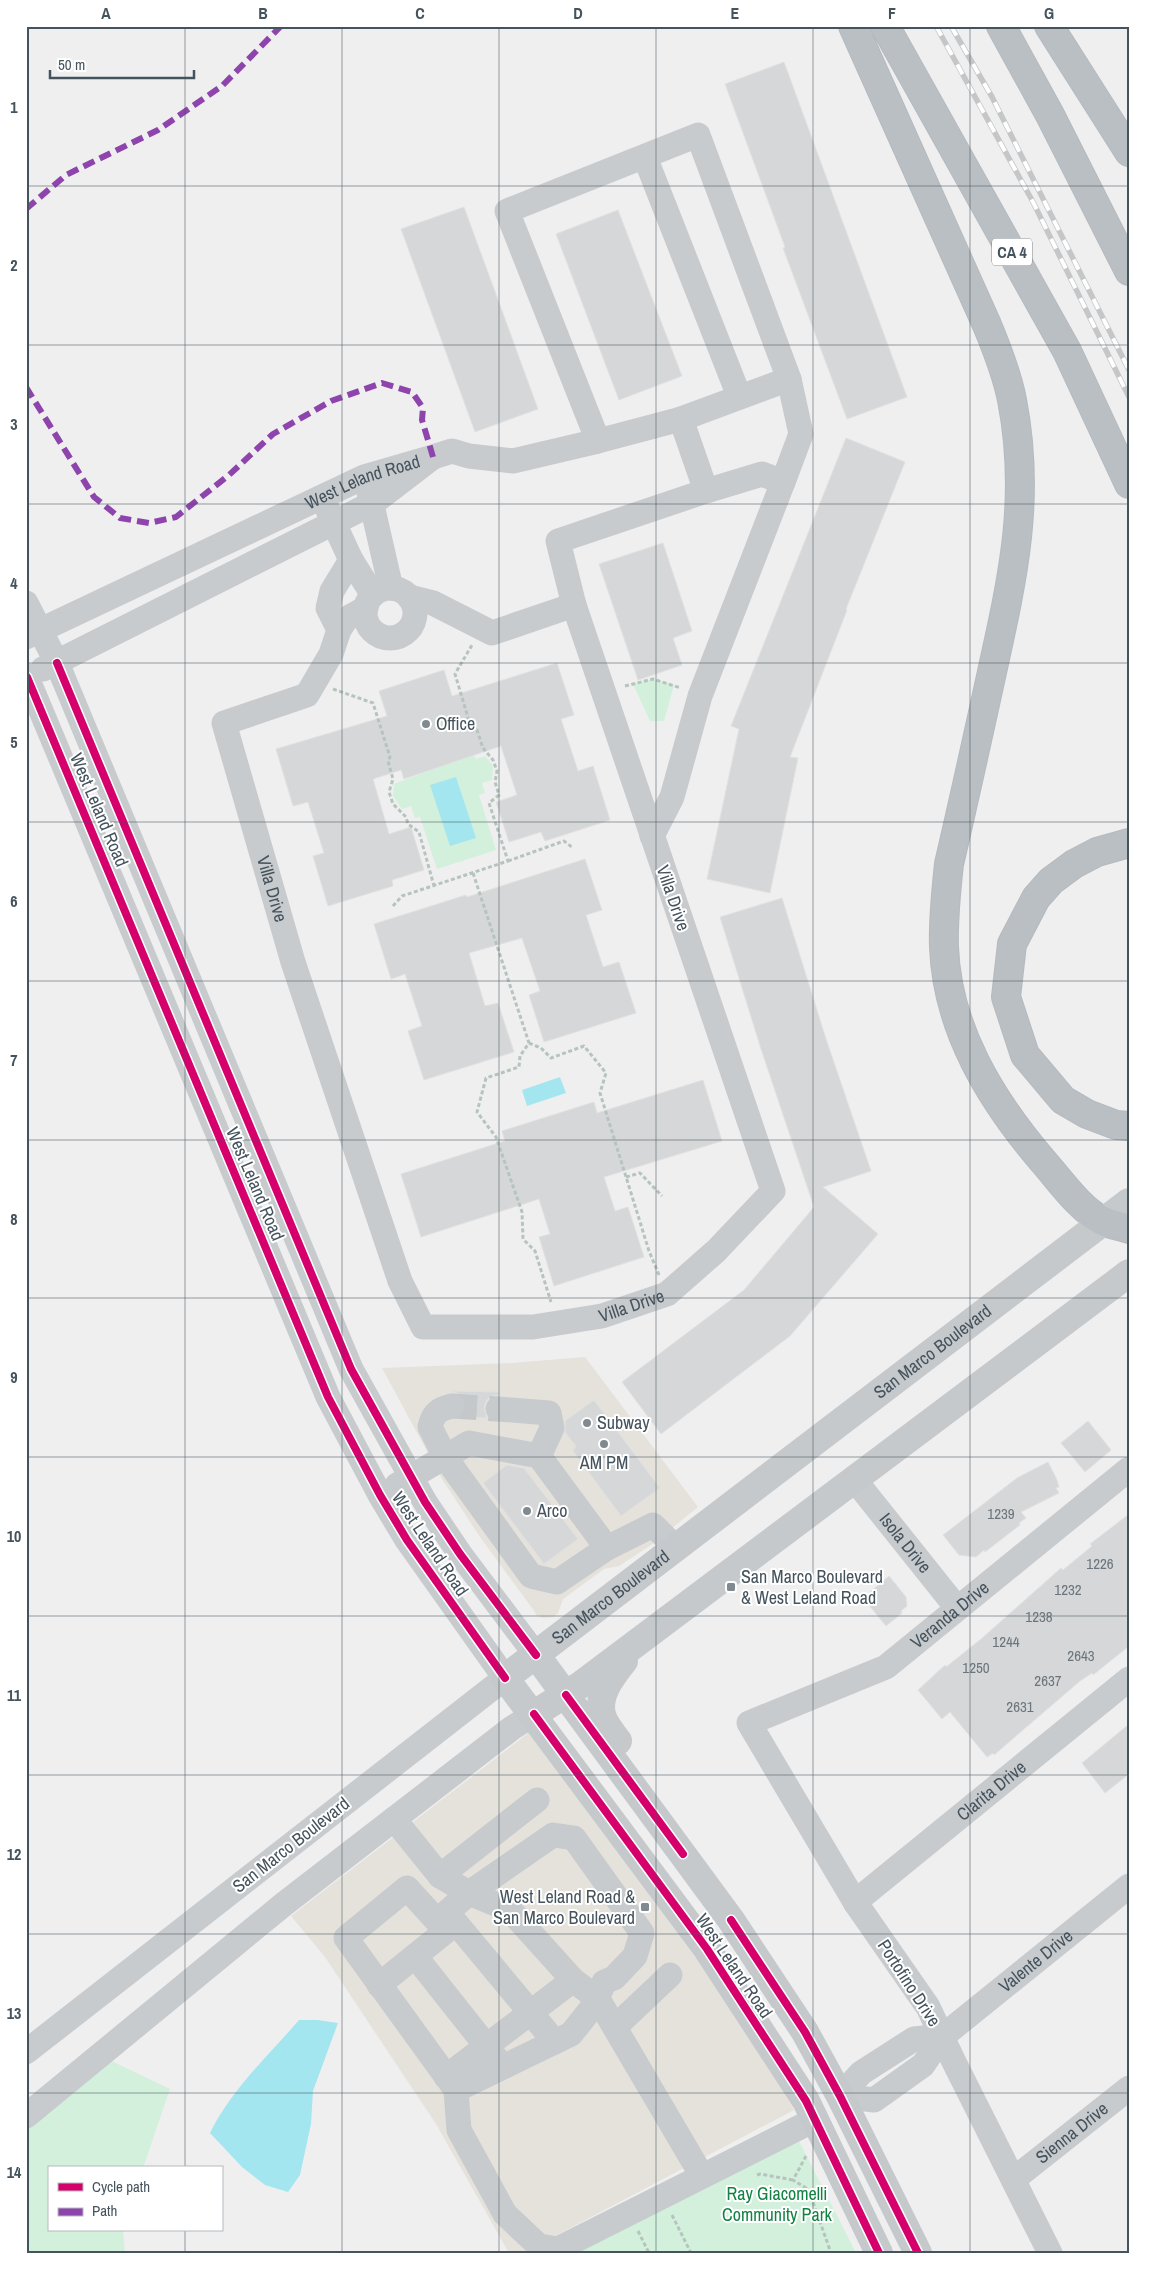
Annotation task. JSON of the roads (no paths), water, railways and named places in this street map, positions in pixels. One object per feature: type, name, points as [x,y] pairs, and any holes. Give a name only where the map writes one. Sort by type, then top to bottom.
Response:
[{"type":"highway","points":[[853,26],[988,325],[1007,380],[1018,436],[1021,477],[1020,516],[1013,577],[949,864],[944,908],[944,949],[951,994],[964,1039],[981,1077],[1004,1113],[1076,1200],[1103,1221],[1129,1229]]},
{"type":"highway","name":"CA 4","points":[[885,26],[1067,352],[1129,484]]},
{"type":"highway","points":[[1000,26],[1050,115],[1129,271]]},
{"type":"highway","points":[[1049,26],[1129,152]]},
{"type":"highway","points":[[1129,843],[1097,852],[1074,864],[1052,881],[1036,898],[1012,944],[1006,997],[1026,1055],[1063,1100],[1088,1114],[1116,1125],[1129,1126]]},
{"type":"main road","name":"San Marco Boulevard","points":[[505,1678],[1129,1202]]},
{"type":"main road","points":[[534,1714],[566,1695],[641,1640],[1129,1273]]},
{"type":"main road","points":[[641,1640],[602,1695],[602,1716],[688,1838],[731,1920]]},
{"type":"main road","name":"West Leland Road","points":[[536,1655],[731,1920],[805,2032],[840,2096],[918,2253]]},
{"type":"main road","name":"West Leland Road","points":[[505,1678],[534,1714],[707,1949],[816,2119],[879,2253]]},
{"type":"main road","points":[[707,1949],[738,1964],[810,2079],[824,2096],[840,2096]]},
{"type":"main road","points":[[816,2119],[837,2128],[850,2145],[898,2240],[911,2253]]},
{"type":"street","points":[[598,441],[507,211],[698,135],[789,379],[801,434],[700,696],[672,797],[652,836]]},
{"type":"street","points":[[645,157],[739,396]]},
{"type":"street","points":[[432,457],[452,451],[469,456],[514,461],[680,419],[789,379]]},
{"type":"street","points":[[680,419],[706,491],[762,474],[783,482]]},
{"type":"street","name":"West Leland Road","points":[[34,634],[364,477],[432,457]]},
{"type":"street","name":"West Leland Road","points":[[432,457],[373,503],[57,663],[27,676],[328,1397],[380,1496],[406,1540],[505,1678]]},
{"type":"street","points":[[364,477],[373,503],[382,603]]},
{"type":"street","name":"Villa Drive","points":[[382,603],[346,619],[339,630],[331,654],[308,695],[224,723],[293,962],[400,1281],[423,1327],[533,1327],[602,1316],[667,1294],[716,1251],[773,1191],[574,605],[558,541],[706,491]]},
{"type":"street","points":[[323,497],[351,560],[382,603]]},
{"type":"street","points":[[339,630],[328,608],[332,591],[351,560]]},
{"type":"street","name":"West Leland Road","points":[[26,603],[34,634],[57,663],[351,1369],[410,1478],[460,1554],[536,1655]]},
{"type":"street","points":[[382,603],[433,603],[492,632],[574,605]]},
{"type":"street","name":"Villa Drive","points":[[331,654],[382,603]]},
{"type":"street","points":[[452,1406],[442,1408],[432,1416],[430,1427],[446,1457],[531,1576],[556,1582],[607,1548],[653,1525],[676,1548]]},
{"type":"street","points":[[498,1409],[548,1413],[552,1428],[539,1456]]},
{"type":"street","points":[[380,1496],[469,1443],[539,1456],[607,1548]]},
{"type":"street","name":"Veranda Drive","points":[[749,1723],[886,1667],[1129,1468]]},
{"type":"street","name":"Isola Drive","points":[[854,1479],[958,1608]]},
{"type":"street","name":"San Marco Boulevard","points":[[26,2052],[505,1678]]},
{"type":"street","name":"Clarita Drive","points":[[855,1902],[1129,1679]]},
{"type":"street","points":[[26,2116],[284,1904],[512,1728],[534,1714]]},
{"type":"street","name":"Portofino Drive","points":[[749,1723],[855,1902],[928,2007],[1050,2253]]},
{"type":"street","points":[[440,1876],[537,1800]]},
{"type":"street","points":[[394,1819],[440,1876],[469,1893],[510,1910],[573,1980],[601,1991],[614,2027],[702,2176]]},
{"type":"street","points":[[380,1985],[415,1956],[469,1893],[553,1835],[574,1838],[642,1933],[610,1964],[604,1974],[601,1991],[571,2034],[503,2067],[451,2084]]},
{"type":"street","name":"Valente Drive","points":[[840,2096],[874,2100],[923,2065],[943,2036],[1129,1886]]},
{"type":"street","points":[[441,1926],[407,1888],[346,1938],[451,2084],[459,2130],[505,2214],[539,2246],[558,2251],[816,2119]]},
{"type":"street","points":[[441,1926],[456,1923],[555,2042]]},
{"type":"street","points":[[415,1956],[503,2067]]},
{"type":"street","points":[[614,2027],[670,1975]]},
{"type":"street","points":[[451,2084],[487,2046],[573,1980]]},
{"type":"street","name":"Sienna Drive","points":[[1014,2179],[1129,2088]]},
{"type":"water","points":[[456,777],[476,838],[450,846],[430,785]]},
{"type":"water","points":[[560,1077],[566,1093],[527,1106],[522,1090]]},
{"type":"water","points":[[299,2020],[338,2023],[313,2091],[311,2124],[300,2175],[288,2192],[265,2185],[242,2167],[210,2133],[228,2102],[239,2088]]},
{"type":"tunnel","points":[[452,1406],[498,1409]]},
{"type":"railway","points":[[936,26],[1033,202],[1129,397]]},
{"type":"railway","points":[[951,26],[992,97],[1129,370]]},
{"type":"place","name":"Office","points":[[426,724]]},
{"type":"place","name":"Subway","points":[[587,1423]]},
{"type":"place","name":"AM PM","points":[[604,1444]]},
{"type":"place","name":"Arco","points":[[527,1511]]},
{"type":"place","name":"San Marco Boulevard & West Leland Road","points":[[731,1587]]},
{"type":"place","name":"West Leland Road & San Marco Boulevard","points":[[645,1907]]},
{"type":"park label","name":"Ray Giacomelli Community Park","points":[[777,2204]]}]
